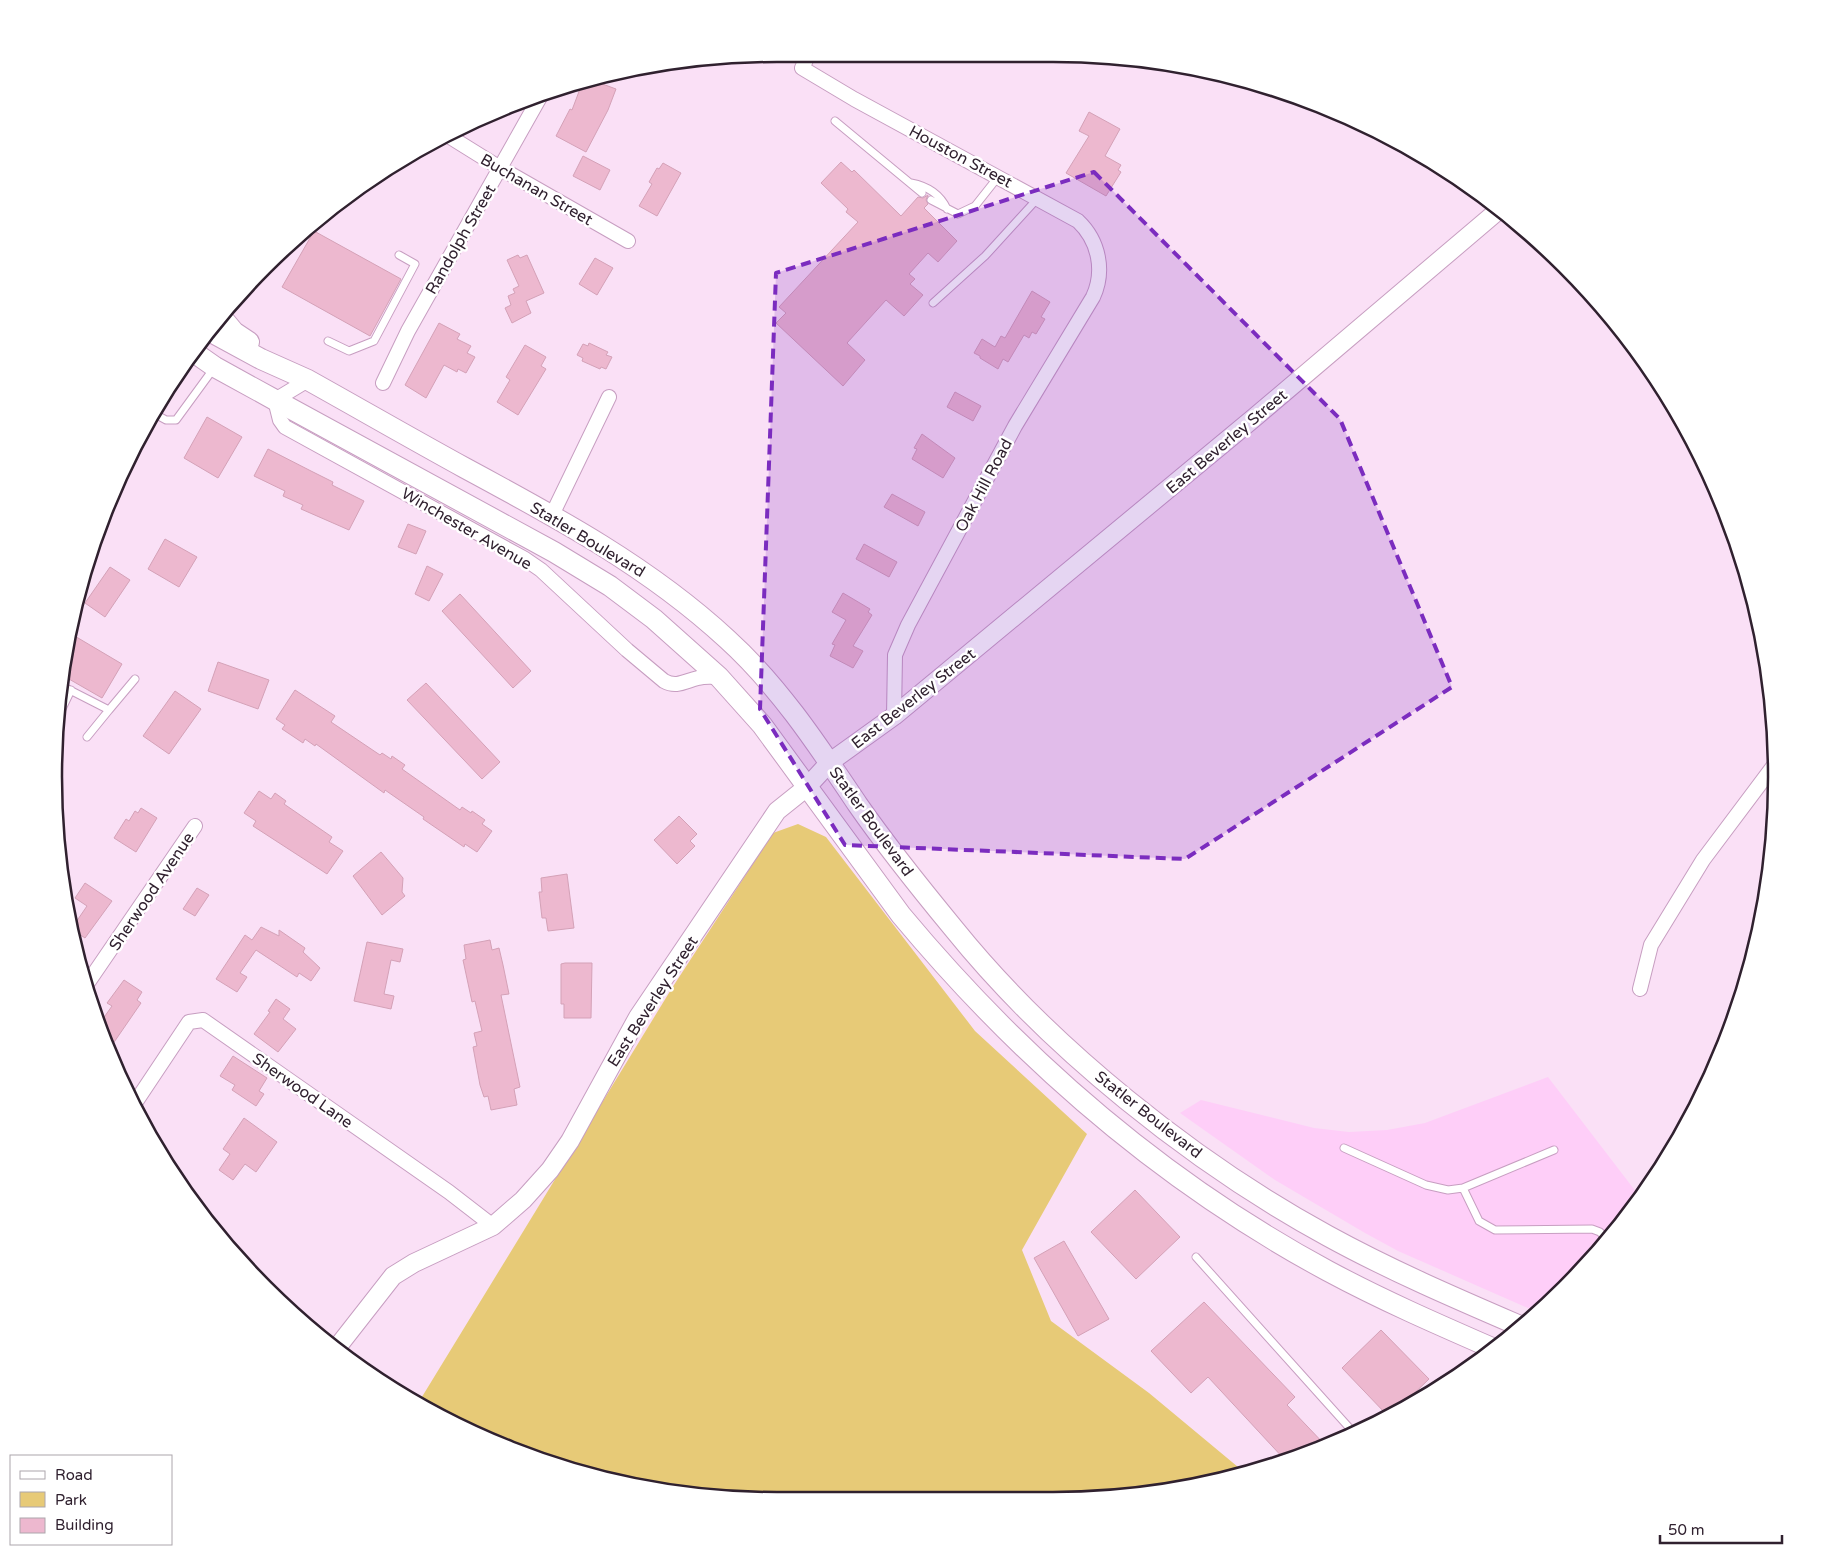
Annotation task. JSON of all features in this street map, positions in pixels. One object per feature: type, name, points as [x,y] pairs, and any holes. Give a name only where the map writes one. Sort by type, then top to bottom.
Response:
[{"type":"main road","points":[[226,323],[234,332],[308,380]]},
{"type":"main road","name":"Statler Boulevard","points":[[216,335],[261,359],[308,380],[588,535],[653,578],[730,642],[765,680],[830,762],[906,871],[958,935],[1023,1004],[1067,1047],[1134,1104],[1225,1173],[1305,1223],[1399,1273],[1514,1323]]},
{"type":"main road","name":"Statler Boulevard","points":[[200,356],[215,367],[554,552],[610,586],[671,632],[718,677],[762,725],[901,915],[957,980],[1040,1063],[1119,1132],[1210,1199],[1303,1257],[1377,1296],[1487,1346]]},
{"type":"street","name":"Houston Street","points":[[805,62],[802,68],[854,99],[1038,198],[1083,225],[1095,244],[1099,263]]},
{"type":"street","name":"Randolph Street","points":[[383,383],[408,331],[536,105]]},
{"type":"street","name":"Buchanan Street","points":[[454,140],[500,168],[628,241]]},
{"type":"street","name":"East Beverley Street","points":[[340,1343],[393,1276],[414,1263],[493,1226],[523,1200],[550,1170],[570,1141],[638,1017],[714,907],[776,811],[807,787],[830,762],[894,716],[1283,394],[1493,215]]},
{"type":"street","name":"Oak Hill Road","points":[[894,716],[893,670],[895,655],[908,625],[1015,426],[1093,297],[1099,279],[1099,263]]},
{"type":"street","points":[[275,400],[308,380]]},
{"type":"street","points":[[552,515],[609,397]]},
{"type":"street","name":"Winchester Avenue","points":[[275,400],[280,420],[290,430],[533,565],[626,650],[664,681],[670,684],[682,684],[702,677],[718,677]]},
{"type":"street","points":[[1640,989],[1651,945],[1703,860],[1768,774]]},
{"type":"street","name":"Sherwood Avenue","points":[[91,978],[195,826]]},
{"type":"street","name":"Sherwood Lane","points":[[138,1097],[189,1022],[203,1020],[449,1192],[493,1226]]},
{"type":"lane","points":[[835,121],[922,192]]},
{"type":"lane","points":[[931,200],[958,214],[975,206],[998,177]]},
{"type":"lane","points":[[911,183],[925,186],[943,200],[948,209]]},
{"type":"lane","points":[[933,303],[985,256],[1038,198]]},
{"type":"lane","points":[[328,340],[349,351],[374,341],[415,264],[399,255]]},
{"type":"lane","points":[[160,417],[166,420],[176,420],[215,367]]},
{"type":"lane","points":[[87,737],[135,679]]},
{"type":"lane","points":[[68,697],[71,690],[109,710]]},
{"type":"lane","points":[[1344,1148],[1426,1185],[1448,1190],[1463,1188],[1554,1150]]},
{"type":"lane","points":[[1463,1188],[1479,1221],[1496,1230],[1592,1229],[1602,1234]]},
{"type":"lane","points":[[1196,1257],[1349,1428]]},
{"type":"highlighted area","points":[[1094,172],[1340,419],[1452,687],[1185,859],[845,845],[760,709],[776,273]]},
{"type":"shaded area","points":[[1548,1077],[1636,1191],[1590,1249],[1530,1309],[1398,1251],[1365,1233],[1275,1180],[1180,1113],[1201,1100],[1314,1128],[1349,1132],[1387,1130],[1425,1123]]},
{"type":"green space","points":[[798,824],[826,837],[975,1031],[1087,1134],[1022,1250],[1051,1321],[1149,1393],[1239,1468],[1192,1479],[1099,1491],[731,1491],[638,1479],[548,1455],[461,1419],[421,1398],[672,988],[773,833]]},
{"type":"building","points":[[603,84],[616,89],[608,110],[586,152],[556,136],[570,109],[572,110],[579,91]]},
{"type":"building","points":[[1089,112],[1120,129],[1105,156],[1121,165],[1118,170],[1121,172],[1106,196],[1066,173],[1089,136],[1079,131]]},
{"type":"building","points":[[583,156],[610,170],[600,190],[573,176]]},
{"type":"building","points":[[841,162],[852,172],[854,170],[901,216],[918,197],[923,198],[928,195],[926,200],[928,204],[924,208],[957,241],[938,262],[928,253],[909,274],[915,279],[910,284],[923,295],[904,316],[886,300],[847,343],[865,360],[843,386],[776,323],[786,313],[779,307],[858,222],[846,212],[848,209],[821,183]]},
{"type":"building","points":[[663,163],[681,173],[657,216],[639,206],[652,184],[649,182],[657,168],[659,169]]},
{"type":"building","points":[[316,232],[401,279],[370,336],[282,287],[311,235]]},
{"type":"building","points":[[518,255],[520,258],[527,255],[544,293],[526,301],[531,313],[512,323],[505,308],[511,305],[508,296],[515,293],[513,289],[519,286],[507,260]]},
{"type":"building","points":[[595,258],[613,268],[597,295],[579,284]]},
{"type":"building","points":[[1032,291],[1050,302],[1041,317],[1045,319],[1036,334],[1032,332],[1029,338],[1024,335],[1008,362],[1003,359],[998,369],[974,353],[982,339],[995,347],[1001,336],[1005,338]]},
{"type":"building","points":[[439,323],[460,334],[457,339],[471,346],[467,353],[475,357],[466,373],[458,369],[457,372],[444,365],[426,398],[405,385]]},
{"type":"building","points":[[589,343],[608,352],[606,355],[612,357],[606,369],[601,367],[600,369],[582,361],[583,358],[577,355],[583,344],[588,346]]},
{"type":"building","points":[[525,345],[546,357],[541,366],[546,369],[518,415],[497,402],[510,380],[506,377]]},
{"type":"building","points":[[955,392],[981,406],[973,421],[947,407]]},
{"type":"building","points":[[207,417],[242,437],[218,478],[184,458]]},
{"type":"building","points":[[922,434],[955,458],[943,478],[912,459],[917,449],[914,448]]},
{"type":"building","points":[[268,449],[333,482],[332,485],[364,501],[349,530],[301,509],[303,505],[283,496],[285,491],[254,476]]},
{"type":"building","points":[[892,494],[925,512],[918,526],[884,507]]},
{"type":"building","points":[[408,524],[426,531],[416,554],[398,547]]},
{"type":"building","points":[[165,539],[197,557],[179,587],[148,569]]},
{"type":"building","points":[[864,544],[897,562],[889,577],[856,559]]},
{"type":"building","points":[[427,566],[443,574],[429,601],[415,594]]},
{"type":"building","points":[[110,567],[130,580],[105,617],[85,603]]},
{"type":"building","points":[[843,593],[870,609],[868,612],[872,615],[853,646],[863,651],[853,668],[830,656],[835,645],[832,644],[846,620],[832,612]]},
{"type":"building","points":[[460,594],[531,671],[513,688],[442,611]]},
{"type":"building","points":[[76,637],[122,664],[102,698],[70,679]]},
{"type":"building","points":[[218,662],[269,680],[258,709],[208,691]]},
{"type":"building","points":[[426,683],[500,762],[482,779],[407,700]]},
{"type":"building","points":[[295,690],[335,716],[331,722],[380,755],[382,753],[391,759],[392,756],[405,765],[402,769],[460,810],[462,807],[471,813],[472,811],[485,820],[482,824],[492,831],[477,852],[465,844],[464,847],[423,819],[424,817],[385,790],[384,793],[316,744],[315,746],[305,739],[303,743],[282,729],[285,725],[276,719]]},
{"type":"building","points":[[175,691],[201,709],[169,754],[143,736]]},
{"type":"building","points":[[259,791],[271,799],[275,793],[286,801],[284,804],[332,837],[329,842],[343,851],[327,874],[253,826],[256,821],[244,813]]},
{"type":"building","points":[[141,808],[157,818],[136,852],[114,838],[126,819],[129,821],[135,811],[138,813]]},
{"type":"building","points":[[679,816],[697,834],[690,841],[695,846],[677,864],[654,840]]},
{"type":"building","points":[[381,852],[403,878],[402,892],[405,896],[382,915],[353,876]]},
{"type":"building","points":[[567,874],[574,928],[548,931],[546,918],[542,918],[539,892],[542,892],[541,878]]},
{"type":"building","points":[[85,883],[112,901],[85,938],[80,935],[77,921],[87,906],[75,898]]},
{"type":"building","points":[[197,888],[209,895],[195,916],[183,909]]},
{"type":"building","points":[[261,927],[279,936],[279,930],[305,948],[303,952],[320,968],[311,981],[299,973],[297,977],[256,950],[240,973],[247,977],[237,992],[216,979],[245,935],[252,940]]},
{"type":"building","points":[[490,940],[492,950],[499,948],[509,994],[501,995],[520,1087],[514,1089],[517,1105],[491,1110],[488,1096],[484,1097],[480,1085],[473,1047],[477,1046],[474,1033],[482,1031],[475,1001],[472,1002],[463,960],[466,959],[464,945]]},
{"type":"building","points":[[367,942],[403,949],[400,962],[391,960],[384,994],[394,996],[391,1009],[354,1001]]},
{"type":"building","points":[[592,963],[591,1018],[564,1018],[564,1004],[561,1004],[561,964]]},
{"type":"building","points":[[124,980],[142,992],[137,1000],[141,1003],[114,1043],[104,1017],[112,1006],[107,1003]]},
{"type":"building","points":[[276,999],[290,1009],[283,1019],[296,1029],[278,1052],[254,1034],[270,1012],[268,1011]]},
{"type":"building","points":[[233,1056],[267,1078],[259,1091],[264,1094],[256,1106],[232,1090],[235,1085],[220,1076]]},
{"type":"building","points":[[244,1118],[277,1142],[256,1172],[245,1164],[233,1180],[219,1170],[230,1154],[223,1149]]},
{"type":"building","points":[[1135,1190],[1180,1237],[1136,1279],[1091,1232]]},
{"type":"building","points":[[1064,1241],[1109,1319],[1078,1336],[1034,1258]]},
{"type":"building","points":[[1204,1302],[1295,1397],[1287,1405],[1320,1440],[1281,1455],[1208,1377],[1191,1393],[1151,1351]]},
{"type":"building","points":[[1381,1330],[1429,1379],[1411,1396],[1383,1411],[1342,1368]]}]
